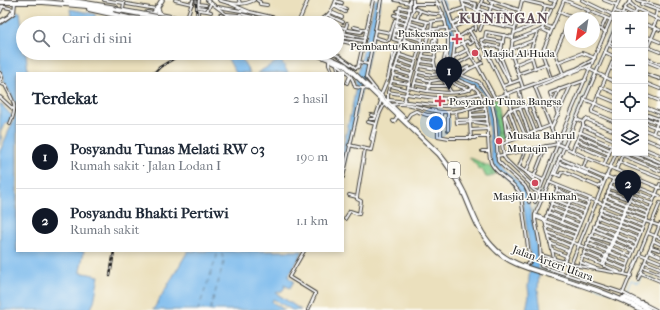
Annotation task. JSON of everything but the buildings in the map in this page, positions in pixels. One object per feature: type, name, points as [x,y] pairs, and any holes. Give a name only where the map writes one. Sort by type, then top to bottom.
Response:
[{"type":"highway","points":[[65,0],[147,14],[155,10]]},
{"type":"highway","points":[[0,2],[37,1],[87,6],[149,16]]},
{"type":"highway","points":[[73,1],[143,16]]},
{"type":"highway","points":[[52,3],[119,16]]},
{"type":"highway","points":[[155,10],[166,16]]},
{"type":"highway","points":[[155,10],[162,15],[167,16]]},
{"type":"highway","name":"1","points":[[334,60],[341,63],[353,74]]},
{"type":"highway","name":"1","points":[[340,60],[353,74]]},
{"type":"highway","name":"Jalan Arteri Utara","points":[[353,74],[366,83],[387,102],[439,154],[451,170],[464,194],[478,227],[487,241],[504,257],[541,271],[624,296],[648,310]]},
{"type":"main road","points":[[151,16],[162,0]]},
{"type":"street","points":[[104,0],[123,3],[123,9]]},
{"type":"street","points":[[175,0],[193,1]]},
{"type":"street","points":[[199,0],[198,8],[205,8]]},
{"type":"street","points":[[207,0],[230,16]]},
{"type":"street","points":[[219,0],[250,12],[254,16]]},
{"type":"street","points":[[239,0],[240,4]]},
{"type":"street","points":[[231,4],[240,4],[252,0]]},
{"type":"street","points":[[257,0],[260,4],[267,5]]},
{"type":"street","points":[[300,16],[308,0]]},
{"type":"street","points":[[328,15],[331,12],[336,0],[342,3]]},
{"type":"street","points":[[344,60],[356,68],[360,62],[373,0]]},
{"type":"street","points":[[381,0],[367,64],[366,77],[372,89],[381,101],[404,101],[443,106],[480,93]]},
{"type":"street","points":[[395,0],[439,4]]},
{"type":"street","points":[[436,0],[443,13],[448,32],[447,62],[451,72],[461,83],[474,86],[480,93],[484,101],[488,124],[489,151],[493,166],[516,188],[520,194],[530,262],[526,265]]},
{"type":"street","points":[[444,0],[455,32],[453,57],[455,65],[461,74],[479,82],[490,99],[495,118],[497,156],[500,163],[523,184],[529,194],[529,200],[535,202],[557,145],[586,80],[593,72],[605,52],[612,36]]},
{"type":"street","points":[[490,0],[520,10]]},
{"type":"street","points":[[523,88],[514,65],[511,49],[518,16],[523,0],[545,6],[553,6],[555,1],[550,0]]},
{"type":"street","points":[[551,78],[542,54],[564,0],[611,20],[592,65],[593,72],[584,99],[563,147],[554,173]]},
{"type":"street","points":[[582,0],[612,15]]},
{"type":"street","points":[[604,0],[617,5]]},
{"type":"street","points":[[615,11],[619,0]]},
{"type":"street","points":[[637,0],[660,7]]},
{"type":"street","points":[[187,16],[193,1]]},
{"type":"street","points":[[193,1],[198,16]]},
{"type":"street","points":[[462,1],[468,21]]},
{"type":"street","points":[[462,1],[476,4],[475,9]]},
{"type":"street","points":[[459,37],[469,30],[476,28],[475,20],[482,1],[491,7],[518,16]]},
{"type":"street","points":[[488,23],[493,1]]},
{"type":"street","points":[[622,12],[630,1],[637,10],[657,19]]},
{"type":"street","points":[[1,21],[14,13],[15,2]]},
{"type":"street","points":[[350,145],[371,150],[376,124],[387,102],[388,92],[408,30],[411,18],[412,2]]},
{"type":"street","points":[[642,2],[641,4],[644,6],[659,10],[653,27]]},
{"type":"street","points":[[207,11],[211,3]]},
{"type":"street","points":[[127,4],[155,10]]},
{"type":"street","points":[[198,4],[206,5]]},
{"type":"street","points":[[334,5],[345,10]]},
{"type":"street","points":[[0,6],[14,9],[9,16],[1,21]]},
{"type":"street","points":[[0,12],[3,6]]},
{"type":"street","points":[[540,19],[545,6]]},
{"type":"street","points":[[217,7],[250,12]]},
{"type":"street","points":[[374,37],[388,41],[400,7],[438,14],[443,13]]},
{"type":"street","points":[[449,13],[464,7],[475,9],[489,15],[517,20]]},
{"type":"street","points":[[381,95],[412,8]]},
{"type":"street","points":[[624,9],[629,12]]},
{"type":"street","points":[[199,10],[211,12]]},
{"type":"street","points":[[417,19],[420,10]]},
{"type":"street","points":[[512,40],[542,29],[551,10]]},
{"type":"street","points":[[331,12],[340,16]]},
{"type":"street","points":[[398,12],[409,14]]},
{"type":"street","points":[[559,12],[564,14]]},
{"type":"street","points":[[221,16],[226,13],[236,16]]},
{"type":"street","points":[[239,16],[240,14],[254,16]]},
{"type":"street","points":[[394,15],[407,19]]},
{"type":"street","points":[[0,17],[1,21]]},
{"type":"street","points":[[411,18],[427,22],[445,20]]},
{"type":"street","points":[[606,18],[601,30],[606,32]]},
{"type":"street","points":[[452,23],[462,19],[463,23]]},
{"type":"street","points":[[396,20],[406,24]]},
{"type":"street","points":[[396,20],[393,39],[400,41]]},
{"type":"street","points":[[454,27],[468,21],[475,20],[515,28]]},
{"type":"street","points":[[404,101],[427,22]]},
{"type":"street","points":[[432,22],[432,30],[436,40],[434,63],[436,69],[451,92]]},
{"type":"street","points":[[480,30],[483,22]]},
{"type":"street","points":[[514,32],[539,23],[545,24],[552,28]]},
{"type":"street","points":[[346,24],[344,42],[363,46]]},
{"type":"street","points":[[409,24],[425,30],[446,28]]},
{"type":"street","points":[[648,25],[660,30]]},
{"type":"street","points":[[396,26],[404,28]]},
{"type":"street","points":[[354,27],[366,30]]},
{"type":"street","points":[[648,43],[656,28]]},
{"type":"street","points":[[348,30],[361,32],[363,29]]},
{"type":"street","points":[[542,29],[550,33]]},
{"type":"street","points":[[375,30],[391,33]]},
{"type":"street","points":[[395,30],[403,32]]},
{"type":"street","points":[[408,30],[423,34]]},
{"type":"street","points":[[413,88],[424,50],[432,30]]},
{"type":"street","points":[[469,30],[480,48]]},
{"type":"street","points":[[535,68],[530,50],[538,31]]},
{"type":"street","points":[[345,32],[364,38]]},
{"type":"street","points":[[448,32],[455,32]]},
{"type":"street","points":[[455,32],[477,65],[495,98]]},
{"type":"street","points":[[485,39],[486,32],[513,37]]},
{"type":"street","points":[[563,73],[555,53],[564,33]]},
{"type":"street","points":[[394,35],[402,37]]},
{"type":"street","points":[[406,35],[422,40]]},
{"type":"street","points":[[504,35],[500,54],[511,83]]},
{"type":"street","points":[[344,37],[364,42]]},
{"type":"street","points":[[455,47],[467,41],[469,44],[472,42],[470,37]]},
{"type":"street","points":[[648,37],[660,42]]},
{"type":"street","points":[[503,42],[481,39],[507,95],[510,110],[519,137]]},
{"type":"street","points":[[405,40],[420,45]]},
{"type":"street","points":[[432,46],[433,40],[436,40]]},
{"type":"street","points":[[511,49],[534,40]]},
{"type":"street","points":[[483,44],[502,48]]},
{"type":"street","points":[[403,45],[424,50],[447,50]]},
{"type":"street","points":[[426,45],[436,45]]},
{"type":"street","points":[[648,47],[660,52]]},
{"type":"street","points":[[544,48],[555,53]]},
{"type":"street","points":[[447,50],[443,62],[447,74],[456,85],[470,90]]},
{"type":"street","points":[[453,57],[467,50]]},
{"type":"street","points":[[512,57],[530,50]]},
{"type":"street","points":[[542,54],[550,51]]},
{"type":"street","points":[[455,65],[479,52],[482,59]]},
{"type":"street","points":[[486,52],[500,54]]},
{"type":"street","points":[[605,52],[612,56]]},
{"type":"street","points":[[558,62],[582,53],[595,58]]},
{"type":"street","points":[[495,54],[511,83]]},
{"type":"street","points":[[400,55],[416,60]]},
{"type":"street","points":[[423,56],[435,58]]},
{"type":"street","points":[[514,65],[531,58]]},
{"type":"street","points":[[534,86],[583,66],[595,58]]},
{"type":"street","points":[[648,59],[660,64]]},
{"type":"street","points":[[332,72],[328,64],[329,60],[353,74],[356,87],[372,89],[381,95],[398,116],[404,119]]},
{"type":"street","points":[[399,60],[414,65]]},
{"type":"street","points":[[421,61],[434,63]]},
{"type":"street","points":[[360,62],[367,64]]},
{"type":"street","points":[[648,62],[660,67]]},
{"type":"street","points":[[461,74],[482,63]]},
{"type":"street","points":[[337,64],[339,72]]},
{"type":"street","points":[[518,74],[546,64]]},
{"type":"street","points":[[612,64],[592,110],[592,112],[612,121]]},
{"type":"street","points":[[397,65],[413,70]]},
{"type":"street","points":[[392,105],[406,104],[442,112],[456,111],[470,108],[484,101],[507,95],[523,88],[534,86],[592,65]]},
{"type":"street","points":[[420,66],[436,69]]},
{"type":"street","points":[[459,72],[468,66],[470,69]]},
{"type":"street","points":[[587,68],[612,81]]},
{"type":"street","points":[[390,69],[411,75]]},
{"type":"street","points":[[418,72],[432,76],[439,74]]},
{"type":"street","points":[[447,74],[451,72]]},
{"type":"street","points":[[0,73],[2,78],[0,81],[1,84],[5,86],[15,107],[10,124]]},
{"type":"street","points":[[347,83],[353,74]]},
{"type":"street","points":[[394,75],[410,80]]},
{"type":"street","points":[[648,75],[660,79]]},
{"type":"street","points":[[416,77],[430,80],[443,79]]},
{"type":"street","points":[[392,80],[408,87]]},
{"type":"street","points":[[428,91],[430,80]]},
{"type":"street","points":[[503,86],[520,80]]},
{"type":"street","points":[[558,115],[550,93],[586,80]]},
{"type":"street","points":[[414,83],[429,86],[447,86]]},
{"type":"street","points":[[648,84],[660,89]]},
{"type":"street","points":[[390,86],[408,87],[428,91],[451,92],[470,90],[474,86]]},
{"type":"street","points":[[447,86],[447,92]]},
{"type":"street","points":[[534,86],[557,145]]},
{"type":"street","points":[[551,129],[571,86]]},
{"type":"street","points":[[601,87],[612,92]]},
{"type":"street","points":[[344,172],[362,88]]},
{"type":"street","points":[[553,103],[559,89]]},
{"type":"street","points":[[519,90],[522,102],[535,131]]},
{"type":"street","points":[[388,92],[458,101],[484,101]]},
{"type":"street","points":[[442,92],[443,106]]},
{"type":"street","points":[[598,95],[612,101]]},
{"type":"street","points":[[648,96],[660,101]]},
{"type":"street","points":[[0,97],[13,109]]},
{"type":"street","points":[[584,99],[612,111]]},
{"type":"street","points":[[370,119],[375,120],[381,101]]},
{"type":"street","points":[[387,102],[404,116],[404,119]]},
{"type":"street","points":[[510,104],[522,102]]},
{"type":"street","points":[[508,142],[505,115],[510,110],[540,103]]},
{"type":"street","points":[[531,105],[540,130]]},
{"type":"street","points":[[472,138],[471,111],[485,108]]},
{"type":"street","points":[[519,108],[530,133]]},
{"type":"street","points":[[648,108],[660,113]]},
{"type":"street","points":[[514,109],[525,135]]},
{"type":"street","points":[[404,119],[415,111],[427,115],[437,116],[439,119],[437,136],[449,138],[489,137]]},
{"type":"street","points":[[456,111],[457,122],[488,124]]},
{"type":"street","points":[[441,136],[442,112]]},
{"type":"street","points":[[448,112],[448,130]]},
{"type":"street","points":[[471,115],[486,114]]},
{"type":"street","points":[[372,115],[376,116]]},
{"type":"street","points":[[648,115],[660,118],[659,124],[655,127],[653,133]]},
{"type":"street","points":[[393,122],[398,116]]},
{"type":"street","points":[[471,122],[487,119]]},
{"type":"street","points":[[576,119],[583,122],[586,119],[612,130]]},
{"type":"street","points":[[648,119],[659,124]]},
{"type":"street","points":[[368,122],[376,124]]},
{"type":"street","points":[[572,151],[583,126],[583,122]]},
{"type":"street","points":[[506,124],[514,139]]},
{"type":"street","points":[[648,124],[660,128]]},
{"type":"street","points":[[538,193],[531,187],[532,185],[506,160],[503,155],[502,144],[550,126]]},
{"type":"street","points":[[583,126],[612,139]]},
{"type":"street","points":[[471,130],[488,129]]},
{"type":"street","points":[[506,130],[510,129]]},
{"type":"street","points":[[648,131],[660,136]]},
{"type":"street","points":[[580,132],[612,146],[604,165]]},
{"type":"street","points":[[554,135],[560,138]]},
{"type":"street","points":[[578,136],[610,150]]},
{"type":"street","points":[[591,151],[596,139]]},
{"type":"street","points":[[577,140],[609,154]]},
{"type":"street","points":[[648,140],[660,145]]},
{"type":"street","points":[[575,144],[607,158]]},
{"type":"street","points":[[497,156],[557,145],[610,168],[660,186],[623,274]]},
{"type":"street","points":[[532,185],[546,146]]},
{"type":"street","points":[[526,172],[536,148]]},
{"type":"street","points":[[357,197],[365,149]]},
{"type":"street","points":[[648,149],[660,155]]},
{"type":"street","points":[[482,151],[489,151]]},
{"type":"street","points":[[525,151],[519,166],[534,177],[543,180]]},
{"type":"street","points":[[567,274],[615,156]]},
{"type":"street","points":[[616,170],[622,156]]},
{"type":"street","points":[[627,156],[660,171]]},
{"type":"street","points":[[635,156],[660,166]]},
{"type":"street","points":[[646,156],[660,162]]},
{"type":"street","points":[[582,170],[587,158]]},
{"type":"street","points":[[558,160],[605,179],[613,180],[660,196]]},
{"type":"street","points":[[619,162],[660,178]]},
{"type":"street","points":[[554,173],[560,176],[561,173],[564,172],[599,187],[601,182],[561,164],[554,173],[535,216],[542,267],[567,274],[624,296],[660,203]]},
{"type":"street","points":[[579,266],[613,180]]},
{"type":"street","points":[[613,180],[633,191],[654,199]]},
{"type":"street","points":[[549,182],[590,199],[601,208],[622,217],[644,224],[652,223],[660,225],[659,231],[655,236],[638,279]]},
{"type":"street","points":[[554,258],[545,219],[558,186]]},
{"type":"street","points":[[610,187],[652,204]]},
{"type":"street","points":[[557,190],[588,203]]},
{"type":"street","points":[[603,266],[633,191]]},
{"type":"street","points":[[608,192],[650,209]]},
{"type":"street","points":[[562,223],[574,193]]},
{"type":"street","points":[[529,194],[537,197]]},
{"type":"street","points":[[345,219],[350,211],[359,214],[362,201],[357,199],[357,197],[349,195]]},
{"type":"street","points":[[555,195],[586,207]]},
{"type":"street","points":[[606,196],[648,213]]},
{"type":"street","points":[[553,199],[584,212]]},
{"type":"street","points":[[564,262],[590,199]]},
{"type":"street","points":[[604,200],[647,217]]},
{"type":"street","points":[[552,203],[582,216]]},
{"type":"street","points":[[596,203],[603,204],[624,213],[650,227]]},
{"type":"street","points":[[550,208],[581,220]]},
{"type":"street","points":[[548,212],[579,225]]},
{"type":"street","points":[[599,213],[641,230]]},
{"type":"street","points":[[535,216],[562,223],[577,229]]},
{"type":"street","points":[[598,217],[640,234]]},
{"type":"street","points":[[545,219],[576,233]]},
{"type":"street","points":[[596,222],[638,238]]},
{"type":"street","points":[[546,226],[574,238]]},
{"type":"street","points":[[594,226],[636,243]]},
{"type":"street","points":[[592,230],[634,247]]},
{"type":"street","points":[[548,232],[628,264]]},
{"type":"street","points":[[648,233],[660,238]]},
{"type":"street","points":[[590,235],[633,251]]},
{"type":"street","points":[[548,237],[570,246]]},
{"type":"street","points":[[589,239],[631,256]]},
{"type":"street","points":[[653,241],[660,244]]},
{"type":"street","points":[[550,243],[568,251]]},
{"type":"street","points":[[587,243],[629,260]]},
{"type":"street","points":[[651,246],[660,250]]},
{"type":"street","points":[[552,250],[566,256]]},
{"type":"street","points":[[649,251],[660,256]]},
{"type":"street","points":[[303,252],[290,277],[315,293],[308,310]]},
{"type":"street","points":[[584,252],[625,269]]},
{"type":"street","points":[[640,254],[660,262]]},
{"type":"street","points":[[541,255],[579,266],[631,276]]},
{"type":"street","points":[[582,256],[623,274]]},
{"type":"street","points":[[580,262],[600,270]]},
{"type":"street","points":[[645,262],[660,268]]},
{"type":"street","points":[[606,271],[607,267]]},
{"type":"street","points":[[643,267],[660,274]]},
{"type":"street","points":[[641,273],[660,281]]},
{"type":"street","points":[[641,307],[656,310]]},
{"type":"green space","points":[[496,99],[504,139],[501,141],[497,138],[493,101]]},
{"type":"green space","points":[[469,157],[492,168],[497,173],[490,177],[486,177],[482,169],[479,170]]},
{"type":"water","points":[[375,0],[381,0],[344,168],[344,143],[354,98],[356,86],[355,80],[359,69]]},
{"type":"water","points":[[437,0],[443,0],[449,13],[455,34],[452,59],[458,72],[479,83],[490,98],[495,120],[497,160],[500,165],[522,185],[527,192],[536,242],[539,274],[538,289],[541,310],[526,310],[529,295],[528,287],[531,259],[522,195],[515,186],[498,171],[492,162],[485,96],[473,84],[456,77],[450,68],[448,61],[449,45],[447,25]]},
{"type":"water","points":[[70,9],[95,14],[95,16],[71,16]]},
{"type":"water","points":[[17,11],[20,12],[21,16],[16,16],[16,60],[27,60],[28,72],[16,72],[16,106],[6,84],[3,83],[4,79],[0,69],[0,25],[11,18]]},
{"type":"water","points":[[229,60],[242,60],[249,72],[235,72]]},
{"type":"water","points":[[281,60],[287,72],[259,72]]},
{"type":"water","points":[[0,103],[12,116],[10,122],[4,125],[0,133]]},
{"type":"water","points":[[16,112],[16,252],[84,252],[79,272],[99,276],[94,302],[90,310],[0,310],[0,151]]},
{"type":"water","points":[[0,133],[2,139],[0,145]]},
{"type":"water","points":[[187,252],[302,252],[288,277],[294,281],[290,288],[284,285],[285,287],[282,291],[276,293],[301,310],[292,310],[273,299],[272,302],[285,310],[153,310]]},
{"type":"waterway","points":[[530,215],[536,205],[612,29]]},
{"type":"waterway","points":[[538,268],[624,296]]},
{"type":"waterway","points":[[625,294],[631,280],[638,283],[642,275],[655,280]]},
{"type":"ferry route","points":[[198,310],[217,256],[216,252]]},
{"type":"ferry route","points":[[210,310],[224,262],[221,252]]},
{"type":"railway","points":[[196,0],[197,16]]},
{"type":"railway","points":[[155,72],[172,60]]},
{"type":"railway","points":[[110,276],[114,252]]},
{"type":"place","name":"Puskesmas Pembantu Kuningan","points":[[457,39]]},
{"type":"place","name":"Masjid Al Huda","points":[[475,53]]},
{"type":"place","name":"Posyandu Tunas Melati RW 03","points":[[449,90]]},
{"type":"place","name":"Posyandu Tunas Bangsa","points":[[440,101]]},
{"type":"place","name":"Musala Bahrul Mutaqin","points":[[499,141]]},
{"type":"place","name":"Masjid Al Hikmah","points":[[535,183]]},
{"type":"place","name":"Posyandu Bhakti Pertiwi","points":[[628,203]]},
{"type":"district","name":"KUNINGAN","points":[[504,18]]}]
